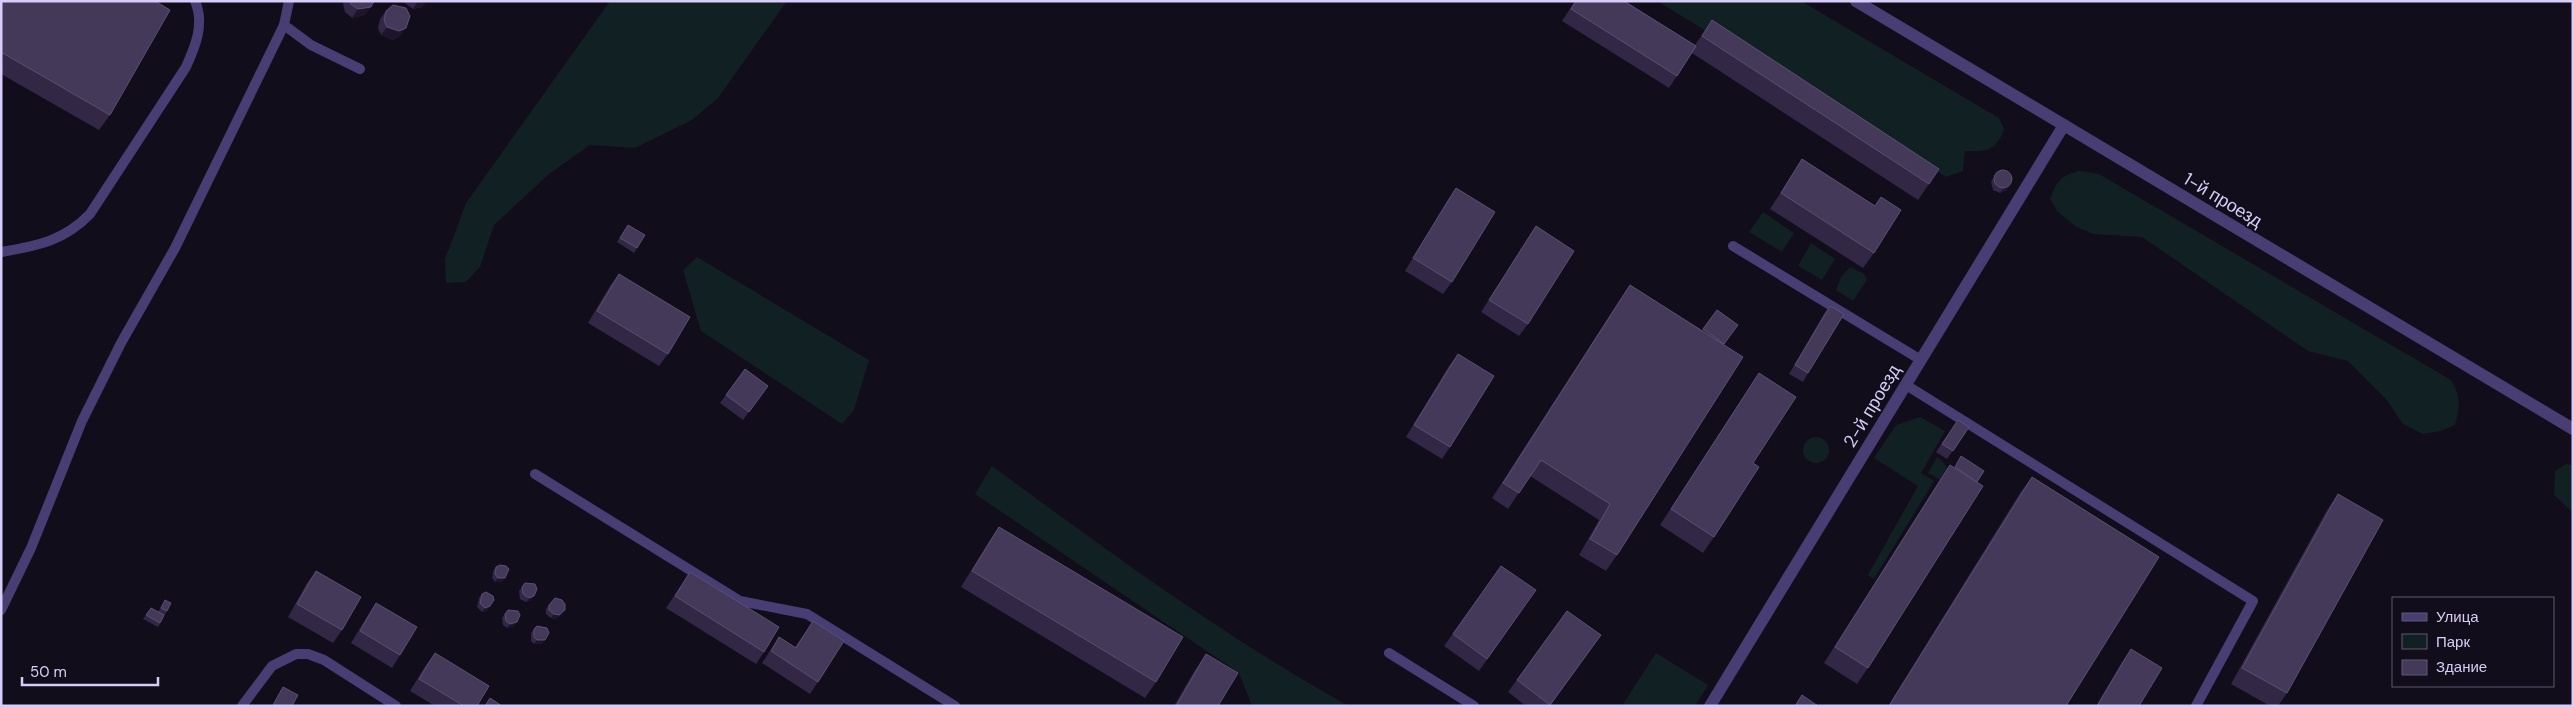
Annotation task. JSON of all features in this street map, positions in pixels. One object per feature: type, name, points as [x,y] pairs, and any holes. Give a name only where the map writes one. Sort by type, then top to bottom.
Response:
[{"type":"street","name":"1-й проезд","points":[[1856,1],[2573,429]]},
{"type":"street","name":"2-й проезд","points":[[1710,706],[2064,125]]},
{"type":"lane","points":[[1,252],[54,240],[74,230],[90,214],[186,67],[197,43],[199,20],[195,1]]},
{"type":"lane","points":[[1,610],[31,548],[82,421],[121,343],[175,248],[284,25],[289,1]]},
{"type":"lane","points":[[284,25],[311,45],[360,69]]},
{"type":"lane","points":[[1734,246],[1921,360]]},
{"type":"lane","points":[[1906,384],[2253,601],[2196,706]]},
{"type":"lane","points":[[535,474],[740,601],[807,614],[955,706]]},
{"type":"lane","points":[[1389,653],[1474,706]]},
{"type":"lane","points":[[242,706],[272,666],[296,654],[308,654],[324,660],[396,706]]},
{"type":"green space","points":[[610,1],[787,1],[718,98],[692,120],[635,148],[590,145],[549,174],[494,225],[480,267],[466,282],[446,283],[445,259],[466,203]]},
{"type":"green space","points":[[1657,1],[1801,1],[1999,118],[2004,129],[1998,142],[1990,149],[1965,151],[1963,171],[1946,177]]},
{"type":"green space","points":[[2080,171],[2099,174],[2451,380],[2457,391],[2459,402],[2455,425],[2441,431],[2423,434],[2403,424],[2386,399],[2348,361],[2308,351],[2142,237],[2093,234],[2075,226],[2057,211],[2050,199],[2060,180]]},
{"type":"green space","points":[[1763,212],[1794,233],[1782,252],[1749,232]]},
{"type":"green space","points":[[1811,243],[1835,259],[1822,280],[1798,266]]},
{"type":"green space","points":[[697,257],[869,360],[854,410],[842,424],[701,331],[683,270]]},
{"type":"green space","points":[[1850,267],[1864,274],[1867,280],[1853,301],[1836,290],[1841,277]]},
{"type":"green space","points":[[1920,417],[1945,431],[1921,473],[1934,481],[1874,579],[1868,575],[1918,486],[1874,458],[1896,425]]},
{"type":"green space","points":[[1816,437],[1825,441],[1829,450],[1825,459],[1816,463],[1807,459],[1803,450],[1807,441]]},
{"type":"green space","points":[[1937,457],[1948,468],[1965,494],[1928,473]]},
{"type":"green space","points":[[2566,464],[2573,465],[2573,513],[2554,495],[2555,471]]},
{"type":"green space","points":[[992,466],[1211,622],[1349,706],[1252,706],[1239,673],[975,494]]},
{"type":"green space","points":[[1656,653],[1708,685],[1695,706],[1622,706]]},
{"type":"building","points":[[1,1],[155,1],[170,10],[110,115],[1,52]]},
{"type":"building","points":[[350,1],[374,1],[371,7],[358,9]]},
{"type":"building","points":[[1576,1],[1624,1],[1696,46],[1677,76],[1571,9]]},
{"type":"building","points":[[393,5],[406,8],[410,16],[406,28],[399,31],[387,27],[384,20],[386,11]]},
{"type":"building","points":[[1712,20],[1939,169],[1929,184],[1702,36]]},
{"type":"building","points":[[1802,159],[1875,206],[1881,197],[1901,210],[1874,253],[1781,193]]},
{"type":"building","points":[[1999,170],[2007,170],[2012,175],[2010,186],[1999,188],[1994,183],[1994,175]]},
{"type":"building","points":[[1456,188],[1495,212],[1452,282],[1413,258]]},
{"type":"building","points":[[628,225],[645,235],[637,248],[620,238]]},
{"type":"building","points":[[1536,226],[1574,251],[1528,324],[1489,300]]},
{"type":"building","points":[[619,274],[690,317],[668,354],[597,311]]},
{"type":"building","points":[[1630,285],[1743,357],[1617,555],[1590,539],[1610,504],[1541,460],[1519,493],[1503,483]]},
{"type":"building","points":[[1830,306],[1844,314],[1808,373],[1795,365]]},
{"type":"building","points":[[1717,310],[1738,325],[1724,344],[1703,329]]},
{"type":"building","points":[[1458,354],[1494,376],[1450,447],[1414,425]]},
{"type":"building","points":[[745,369],[768,386],[749,412],[726,395]]},
{"type":"building","points":[[1759,373],[1796,397],[1753,463],[1759,467],[1714,537],[1671,509]]},
{"type":"building","points":[[1958,420],[1969,427],[1953,451],[1942,444]]},
{"type":"building","points":[[1961,456],[1984,471],[1977,482],[1955,467]]},
{"type":"building","points":[[1950,465],[1983,486],[1868,668],[1835,647]]},
{"type":"building","points":[[2032,477],[2159,557],[2066,706],[1889,706]]},
{"type":"building","points":[[2338,494],[2383,520],[2287,693],[2242,668]]},
{"type":"building","points":[[999,527],[1183,637],[1156,682],[972,571]]},
{"type":"building","points":[[500,565],[506,566],[509,569],[505,578],[498,578],[495,574],[496,567]]},
{"type":"building","points":[[1501,566],[1536,590],[1487,659],[1453,634]]},
{"type":"building","points":[[316,571],[361,597],[342,630],[297,604]]},
{"type":"building","points":[[690,572],[779,627],[764,652],[675,596]]},
{"type":"building","points":[[525,583],[535,584],[537,589],[534,596],[529,598],[523,594],[522,587]]},
{"type":"building","points":[[486,592],[493,596],[494,600],[490,606],[485,608],[480,603],[482,594]]},
{"type":"building","points":[[555,598],[562,600],[565,604],[565,610],[559,615],[549,610],[549,605]]},
{"type":"building","points":[[165,600],[171,603],[167,611],[161,608]]},
{"type":"building","points":[[376,603],[417,627],[400,655],[360,631]]},
{"type":"building","points":[[151,608],[164,615],[160,623],[146,615]]},
{"type":"building","points":[[508,610],[518,611],[520,615],[517,622],[510,624],[506,621],[505,614]]},
{"type":"building","points":[[1567,611],[1601,635],[1550,705],[1517,680]]},
{"type":"building","points":[[813,621],[844,641],[818,682],[771,651],[779,637],[796,648]]},
{"type":"building","points":[[537,626],[547,628],[549,633],[545,640],[537,640],[534,637],[534,629]]},
{"type":"building","points":[[2131,649],[2162,668],[2139,706],[2097,706]]},
{"type":"building","points":[[435,653],[489,686],[477,706],[464,706],[419,679]]},
{"type":"building","points":[[1206,654],[1238,673],[1218,706],[1176,706]]},
{"type":"building","points":[[283,687],[298,695],[292,706],[274,706],[273,705]]},
{"type":"building","points":[[1802,695],[1818,706],[1795,706]]},
{"type":"building","points":[[490,698],[502,706],[485,706]]}]
